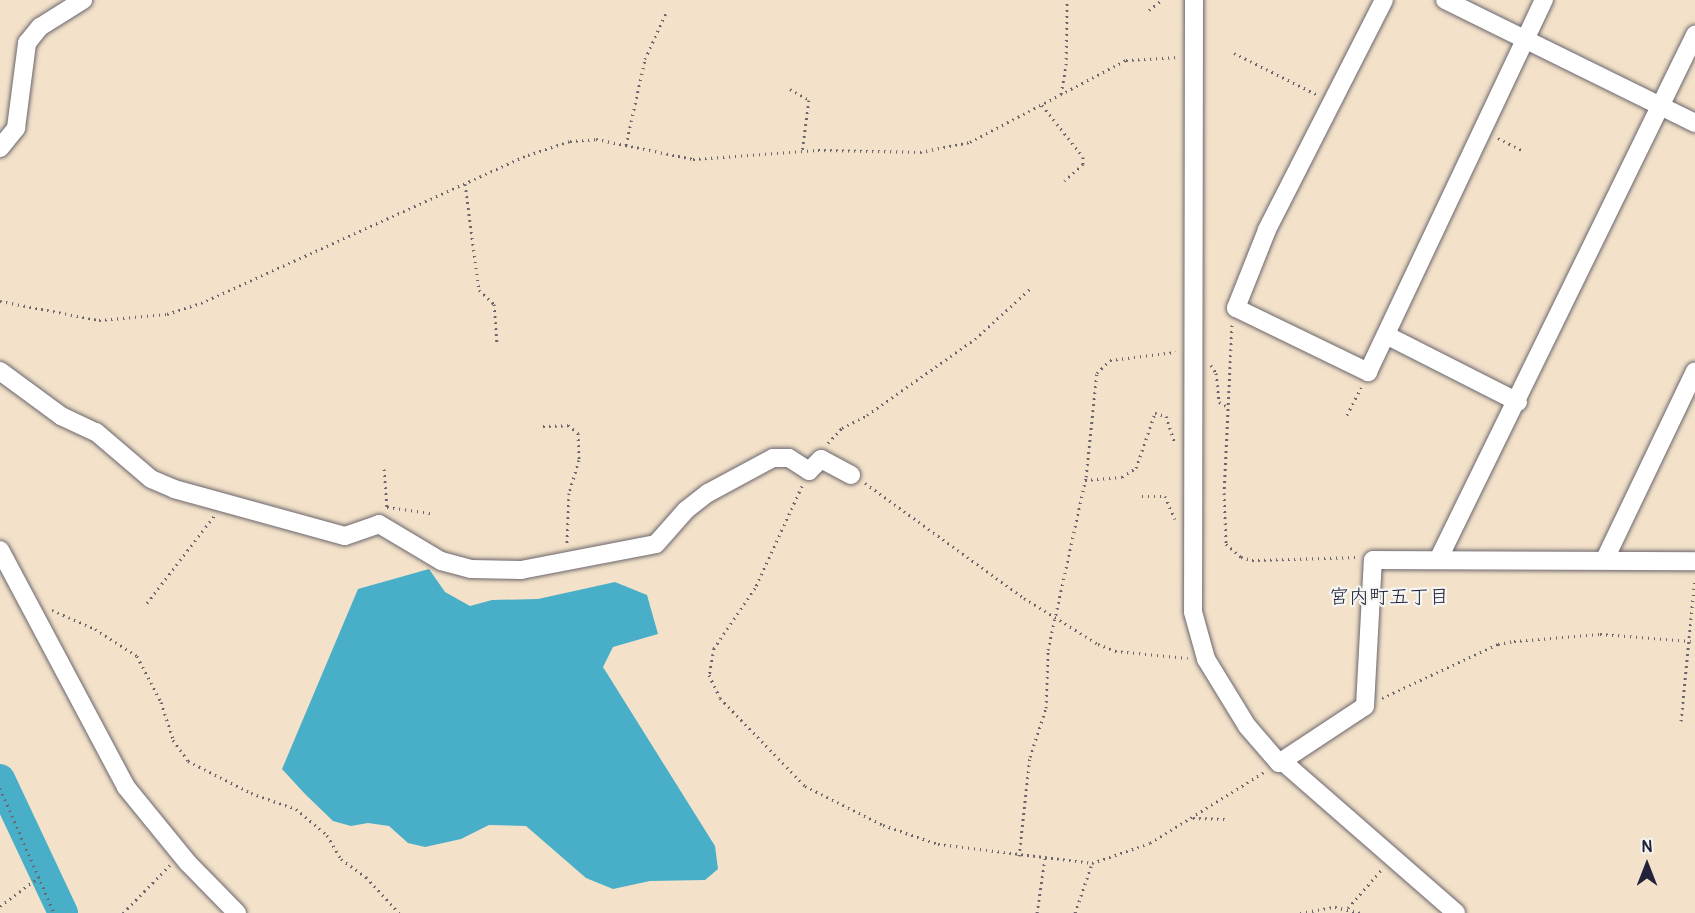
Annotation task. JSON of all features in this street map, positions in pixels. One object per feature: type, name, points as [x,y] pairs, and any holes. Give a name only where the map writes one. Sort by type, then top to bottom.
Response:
[{"type":"street","points":[[0,148],[16,128],[27,43],[40,27],[83,0]]},
{"type":"street","points":[[1194,0],[1191,594],[1206,659],[1247,726],[1280,762],[1396,859],[1456,913]]},
{"type":"street","points":[[1384,0],[1334,104],[1267,230],[1236,309],[1368,372],[1544,0]]},
{"type":"street","points":[[1445,0],[1523,41],[1695,123]]},
{"type":"street","points":[[1438,560],[1518,402],[1658,104],[1695,35]]},
{"type":"street","points":[[1386,335],[1518,402]]},
{"type":"street","points":[[0,370],[62,416],[96,432],[151,479],[222,502],[345,536],[379,524],[441,561],[471,568],[521,570],[656,544],[686,510],[708,493],[772,458],[789,458],[851,475]]},
{"type":"street","points":[[1605,559],[1695,371]]},
{"type":"street","points":[[0,550],[126,787],[181,855],[237,913]]},
{"type":"street","points":[[1280,762],[1365,706],[1373,560],[1695,561]]},
{"type":"path","points":[[1061,94],[1066,65],[1067,0]]},
{"type":"path","points":[[1149,10],[1162,0]]},
{"type":"path","points":[[626,145],[645,59],[666,13]]},
{"type":"path","points":[[1234,53],[1334,104]]},
{"type":"path","points":[[0,302],[99,320],[167,314],[201,303],[528,155],[570,141],[596,139],[693,159],[802,152],[946,148],[970,142],[1126,60],[1194,57]]},
{"type":"path","points":[[790,89],[809,100],[802,152]]},
{"type":"path","points":[[1042,105],[1083,157],[1083,164],[1064,181]]},
{"type":"path","points":[[1482,130],[1523,151]]},
{"type":"path","points":[[465,184],[479,290],[494,304],[497,345]]},
{"type":"path","points":[[1032,287],[975,339],[867,415],[832,436],[815,465],[755,588],[714,648],[709,665],[711,685],[767,749],[805,786],[896,830],[938,844],[1019,856],[1092,863],[1124,855],[1193,818],[1280,762]]},
{"type":"path","points":[[1236,309],[1232,313],[1224,493],[1226,544],[1241,557],[1252,560],[1330,555],[1373,560]]},
{"type":"path","points":[[1019,856],[1030,757],[1046,708],[1048,650],[1085,480],[1099,366],[1110,360],[1200,347],[1216,373],[1220,402],[1228,407]]},
{"type":"path","points":[[1347,415],[1368,372]]},
{"type":"path","points":[[1085,480],[1122,477],[1136,468],[1155,413],[1166,416],[1175,444]]},
{"type":"path","points":[[543,426],[574,427],[579,445],[568,507],[570,537],[558,562]]},
{"type":"path","points":[[379,524],[387,507],[384,469]]},
{"type":"path","points":[[851,475],[1055,617],[1115,651],[1206,659]]},
{"type":"path","points":[[1142,496],[1165,496],[1176,524]]},
{"type":"path","points":[[147,603],[222,502]]},
{"type":"path","points":[[387,507],[431,513]]},
{"type":"path","points":[[1681,721],[1691,641],[1695,573]]},
{"type":"path","points":[[32,610],[48,608],[95,630],[137,657],[161,702],[173,740],[188,761],[251,793],[296,809],[327,835],[341,859],[366,877],[399,913]]},
{"type":"path","points":[[1365,706],[1498,644],[1600,634],[1691,641]]},
{"type":"path","points":[[0,788],[54,913]]},
{"type":"path","points":[[1193,818],[1229,819]]},
{"type":"path","points":[[123,913],[181,855]]},
{"type":"path","points":[[1037,913],[1045,859]]},
{"type":"path","points":[[1348,908],[1372,878],[1396,859]]},
{"type":"path","points":[[1075,913],[1092,863]]},
{"type":"path","points":[[0,906],[39,877]]},
{"type":"path","points":[[1300,913],[1321,907],[1348,908],[1361,913]]},
{"type":"water","points":[[429,569],[445,592],[470,606],[492,600],[538,599],[615,582],[647,595],[658,634],[613,647],[603,667],[715,846],[718,869],[705,880],[650,881],[613,889],[586,878],[526,826],[489,825],[461,839],[425,847],[408,843],[389,826],[368,823],[351,826],[333,821],[305,794],[282,769],[358,589]]},
{"type":"waterway","points":[[0,779],[63,913]]},
{"type":"district","name":"宮内町五丁目","points":[[1389,596]]}]
